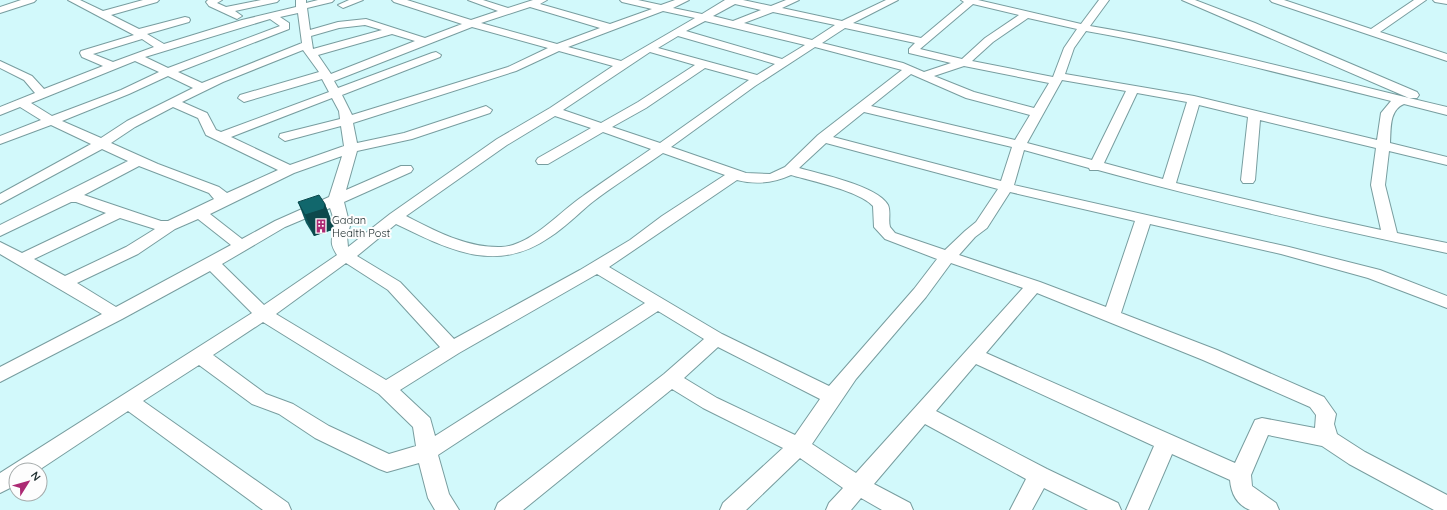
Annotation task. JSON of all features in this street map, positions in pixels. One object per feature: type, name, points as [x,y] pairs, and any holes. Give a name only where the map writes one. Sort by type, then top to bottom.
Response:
[{"type":"street","points":[[0,10],[31,0]]},
{"type":"street","points":[[77,2],[95,0]]},
{"type":"street","points":[[103,14],[154,0]]},
{"type":"street","points":[[201,0],[214,1],[212,4],[227,10],[246,22]]},
{"type":"street","points":[[227,10],[274,0]]},
{"type":"street","points":[[0,111],[162,47],[246,22],[272,16],[301,5],[329,0]]},
{"type":"street","points":[[343,5],[358,0]]},
{"type":"street","points":[[397,0],[472,23],[622,65]]},
{"type":"street","points":[[477,0],[508,11]]},
{"type":"street","points":[[244,98],[326,76],[472,23],[542,0]]},
{"type":"street","points":[[625,0],[660,9],[734,24],[904,68],[970,95],[1039,113]]},
{"type":"street","points":[[285,137],[346,120],[512,69],[526,64],[559,47],[684,0]]},
{"type":"street","points":[[34,462],[263,314],[367,241],[395,217],[482,155],[554,111],[622,65],[650,50],[677,32],[733,0],[922,42]]},
{"type":"street","points":[[734,24],[794,0]]},
{"type":"street","points":[[395,217],[450,244],[474,249],[501,252],[520,248],[545,234],[586,200],[714,112],[759,79],[844,24],[893,0]]},
{"type":"street","points":[[731,510],[800,446],[832,396],[948,257],[970,234],[982,226],[1006,187],[1019,145],[1058,79],[1069,48],[1104,0]]},
{"type":"street","points":[[1192,1],[1207,0]]},
{"type":"street","points":[[1275,0],[1447,58]]},
{"type":"street","points":[[1372,32],[1395,18],[1403,10],[1421,0]]},
{"type":"street","points":[[1438,0],[1447,1]]},
{"type":"street","points":[[554,111],[602,126],[743,177],[764,179],[782,175],[790,170],[824,138],[863,108],[904,68],[913,51],[968,1],[1085,28],[1145,38],[1447,110]]},
{"type":"street","points":[[1192,1],[1447,110]]},
{"type":"street","points":[[77,2],[103,14],[162,47]]},
{"type":"street","points":[[530,4],[612,28]]},
{"type":"street","points":[[301,5],[309,44],[344,111],[351,148],[336,200],[342,226],[339,236],[339,246],[346,256],[394,286],[452,348]]},
{"type":"street","points":[[922,76],[964,63],[989,40],[1027,14]]},
{"type":"street","points":[[0,140],[125,92],[168,72],[285,27],[284,23],[272,16]]},
{"type":"street","points":[[112,66],[85,53],[185,20]]},
{"type":"street","points":[[3,197],[100,144],[131,124],[203,88],[260,62],[309,44],[356,22],[366,22],[424,41]]},
{"type":"street","points":[[309,44],[394,30]]},
{"type":"street","points":[[677,32],[784,63]]},
{"type":"street","points":[[650,50],[759,79]]},
{"type":"street","points":[[913,51],[964,63],[1194,100],[1447,161]]},
{"type":"street","points":[[222,136],[436,55]]},
{"type":"street","points":[[134,57],[203,88]]},
{"type":"street","points":[[0,64],[28,78],[42,95]]},
{"type":"street","points":[[543,161],[652,98],[704,64]]},
{"type":"street","points":[[1096,167],[1133,90]]},
{"type":"street","points":[[1168,185],[1194,100]]},
{"type":"street","points":[[1390,235],[1378,185],[1387,113],[1393,104],[1403,100]]},
{"type":"street","points":[[22,103],[51,121],[100,144],[138,161],[214,190],[221,196],[222,201]]},
{"type":"street","points":[[174,103],[203,116],[211,132],[222,136],[289,170]]},
{"type":"street","points":[[863,108],[1019,145],[1096,167],[1317,221],[1447,248]]},
{"type":"street","points":[[64,283],[134,250],[154,239],[170,226],[289,170],[351,148],[407,136],[486,110]]},
{"type":"street","points":[[1248,180],[1254,114]]},
{"type":"street","points":[[824,138],[1006,187],[1283,250],[1374,274],[1447,302]]},
{"type":"street","points":[[0,231],[68,198],[138,161]]},
{"type":"street","points":[[0,375],[211,264],[280,224],[406,169]]},
{"type":"street","points":[[790,170],[872,197],[880,206],[882,218],[880,226],[883,231],[890,236],[1034,286],[1224,361],[1317,402],[1326,414],[1324,424],[1328,439]]},
{"type":"street","points":[[386,390],[452,348],[548,296],[636,243],[668,219],[736,174]]},
{"type":"street","points":[[68,198],[77,198],[160,226],[170,226]]},
{"type":"street","points":[[22,260],[120,212]]},
{"type":"street","points":[[200,213],[241,246]]},
{"type":"street","points":[[1111,317],[1144,218]]},
{"type":"street","points":[[0,247],[64,283],[116,315]]},
{"type":"street","points":[[211,264],[263,314],[386,390],[423,424],[427,452],[439,498],[448,510]]},
{"type":"street","points":[[597,267],[716,338],[832,396]]},
{"type":"street","points":[[837,510],[1034,286]]},
{"type":"street","points":[[199,355],[259,400],[286,409],[322,432],[365,451],[386,463],[427,452],[658,303]]},
{"type":"street","points":[[506,510],[672,379],[716,338]]},
{"type":"street","points":[[973,355],[1240,475]]},
{"type":"street","points":[[672,379],[710,403],[800,446],[858,486],[902,510]]},
{"type":"street","points":[[128,401],[280,510]]},
{"type":"street","points":[[923,413],[1039,475],[1110,510]]},
{"type":"street","points":[[1268,510],[1242,491],[1240,475],[1262,426],[1292,430],[1328,439],[1369,465],[1446,500]]},
{"type":"street","points":[[1137,510],[1166,442]]},
{"type":"street","points":[[1021,510],[1039,475]]},
{"type":"building","points":[[319,195],[325,204],[324,209],[305,215],[298,202]]},
{"type":"place","name":"Gadan Health Post","points":[[321,226]]}]
